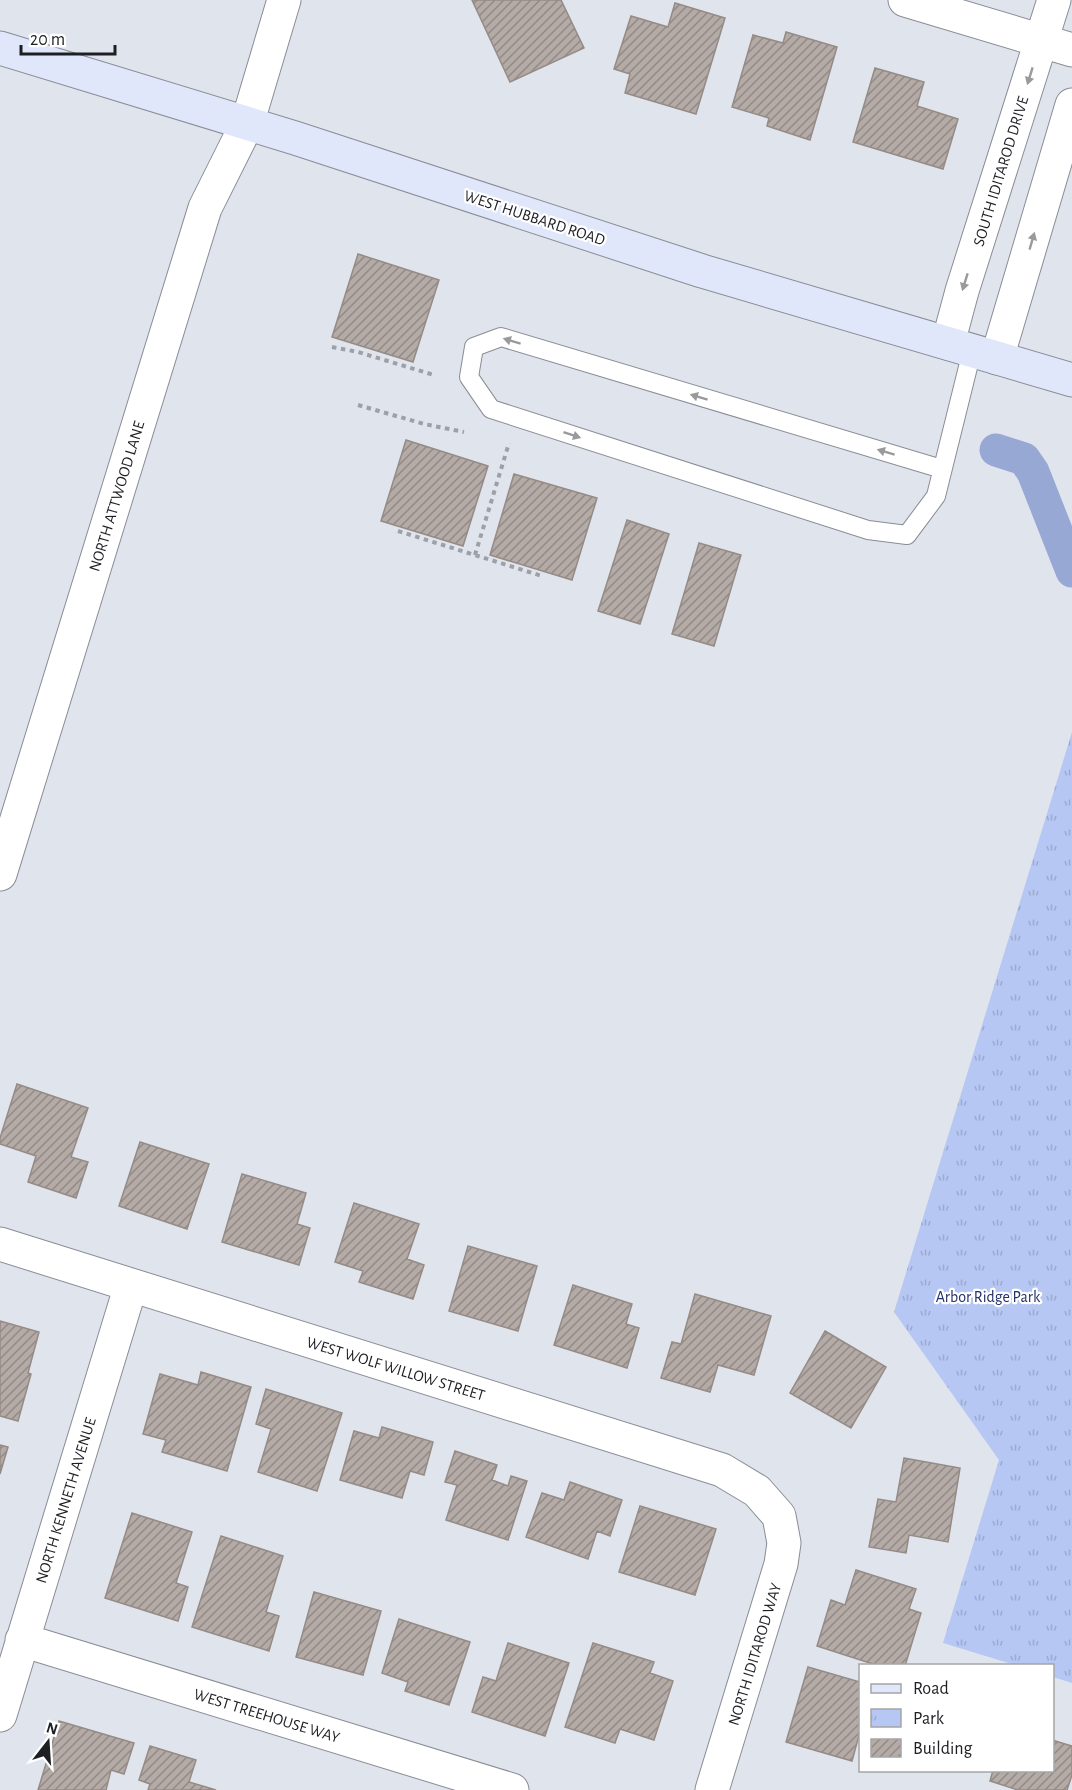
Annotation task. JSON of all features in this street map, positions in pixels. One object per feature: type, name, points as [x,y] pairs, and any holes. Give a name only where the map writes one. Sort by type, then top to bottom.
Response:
[{"type":"street","name":"NORTH ATTWOOD LANE","points":[[0,874],[205,208],[247,124],[284,0]]},
{"type":"street","points":[[905,0],[1072,50]]},
{"type":"street","name":"SOUTH IDITAROD DRIVE","points":[[973,350],[966,280],[1054,0]]},
{"type":"street","name":"WEST HUBBARD ROAD","points":[[0,48],[247,124],[702,271],[1072,380]]},
{"type":"street","points":[[973,350],[1072,105]]},
{"type":"street","name":"WEST WOLF WILLOW STREET","points":[[0,1244],[722,1470],[757,1491],[779,1516]]},
{"type":"street","name":"NORTH KENNETH AVENUE","points":[[0,1715],[131,1285]]},
{"type":"street","name":"NORTH IDITAROD WAY","points":[[712,1790],[781,1563],[783,1543],[779,1516]]},
{"type":"street","name":"WEST TREEHOUSE WAY","points":[[22,1640],[512,1790]]},
{"type":"lane","points":[[942,469],[501,338],[474,347],[469,377],[490,409],[868,530],[907,536],[936,496],[973,350]]},
{"type":"path","points":[[332,347],[358,352],[434,375]]},
{"type":"path","points":[[358,405],[424,424],[464,432]]},
{"type":"path","points":[[475,555],[509,443]]},
{"type":"path","points":[[398,531],[542,576]]},
{"type":"green space","name":"Arbor Ridge Park","points":[[1072,732],[1072,1683],[1054,1677],[1054,1664],[1012,1664],[943,1643],[999,1460],[894,1312]]},
{"type":"building","points":[[472,0],[561,0],[584,48],[510,82]]},
{"type":"building","points":[[675,3],[725,18],[696,114],[625,93],[630,74],[614,69],[631,16],[668,27]]},
{"type":"building","points":[[786,32],[837,47],[810,140],[767,126],[769,118],[732,107],[753,35],[783,43]]},
{"type":"building","points":[[875,68],[924,82],[917,106],[958,119],[943,169],[853,142]]},
{"type":"building","points":[[358,254],[439,280],[413,362],[332,337]]},
{"type":"building","points":[[406,440],[488,466],[463,546],[381,521]]},
{"type":"building","points":[[514,474],[597,498],[572,580],[490,555]]},
{"type":"building","points":[[627,520],[669,534],[640,624],[598,611]]},
{"type":"building","points":[[699,543],[741,555],[714,646],[672,634]]},
{"type":"building","points":[[17,1084],[88,1108],[71,1157],[88,1162],[76,1198],[28,1182],[36,1156],[0,1144]]},
{"type":"building","points":[[140,1142],[209,1164],[187,1229],[119,1206]]},
{"type":"building","points":[[242,1174],[306,1193],[297,1224],[310,1228],[299,1265],[222,1242]]},
{"type":"building","points":[[354,1203],[419,1224],[407,1259],[424,1265],[413,1299],[359,1282],[363,1271],[335,1262]]},
{"type":"building","points":[[468,1246],[537,1266],[518,1331],[449,1311]]},
{"type":"building","points":[[573,1285],[632,1304],[626,1324],[639,1328],[627,1368],[554,1345]]},
{"type":"building","points":[[695,1294],[771,1316],[754,1375],[718,1365],[710,1392],[661,1378],[672,1342],[681,1344]]},
{"type":"building","points":[[0,1321],[39,1332],[28,1373],[31,1374],[18,1421],[0,1416]]},
{"type":"building","points":[[825,1331],[886,1367],[851,1428],[790,1393]]},
{"type":"building","points":[[201,1372],[251,1387],[227,1471],[162,1452],[166,1440],[143,1434],[160,1374],[198,1385]]},
{"type":"building","points":[[266,1389],[342,1413],[317,1491],[258,1472],[271,1429],[256,1424]]},
{"type":"building","points":[[382,1427],[433,1442],[424,1475],[410,1471],[402,1498],[340,1480],[354,1431],[379,1438]]},
{"type":"building","points":[[0,1445],[8,1447],[0,1474]]},
{"type":"building","points":[[455,1451],[497,1465],[492,1480],[508,1486],[511,1476],[527,1481],[508,1540],[446,1520],[457,1485],[445,1482]]},
{"type":"building","points":[[904,1458],[960,1468],[948,1542],[909,1535],[906,1553],[869,1547],[878,1499],[896,1502]]},
{"type":"building","points":[[570,1482],[622,1500],[610,1536],[597,1531],[588,1559],[526,1537],[542,1493],[564,1500]]},
{"type":"building","points":[[640,1506],[716,1529],[695,1595],[619,1572]]},
{"type":"building","points":[[132,1513],[192,1532],[176,1583],[188,1587],[178,1621],[105,1598]]},
{"type":"building","points":[[221,1536],[283,1556],[266,1612],[279,1616],[269,1651],[192,1627]]},
{"type":"building","points":[[856,1570],[916,1589],[909,1609],[921,1613],[906,1664],[873,1664],[817,1646],[831,1600],[845,1605]]},
{"type":"building","points":[[314,1592],[381,1611],[363,1675],[296,1657]]},
{"type":"building","points":[[399,1619],[470,1642],[449,1705],[405,1691],[408,1682],[382,1673]]},
{"type":"building","points":[[508,1643],[569,1663],[545,1736],[472,1712],[483,1677],[496,1681]]},
{"type":"building","points":[[593,1643],[654,1662],[650,1673],[673,1681],[654,1740],[620,1729],[615,1743],[565,1727]]},
{"type":"building","points":[[808,1667],[859,1682],[859,1736],[852,1761],[786,1742]]},
{"type":"building","points":[[59,1721],[134,1743],[124,1774],[111,1770],[106,1790],[38,1790]]},
{"type":"building","points":[[1054,1741],[1072,1746],[1072,1775],[1067,1790],[1018,1790],[990,1781],[992,1772],[1054,1772]]},
{"type":"building","points":[[150,1746],[196,1760],[189,1782],[216,1790],[148,1790],[150,1784],[139,1780]]},
{"type":"waterway","points":[[996,450],[1024,459],[1033,472],[1072,571]]}]
